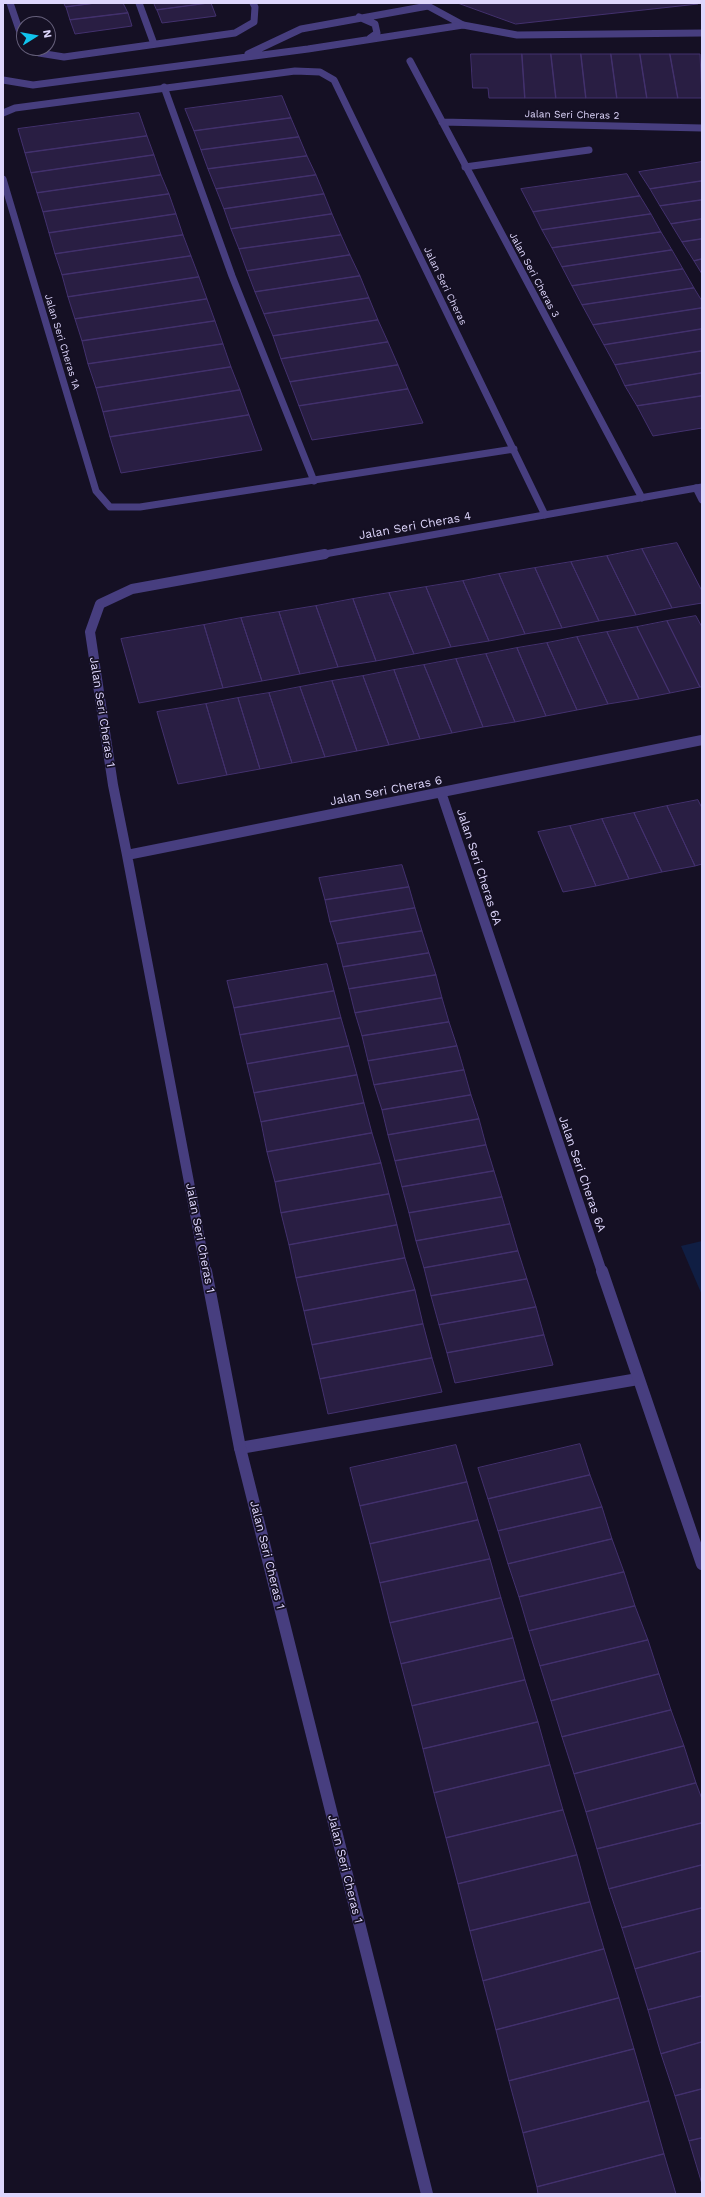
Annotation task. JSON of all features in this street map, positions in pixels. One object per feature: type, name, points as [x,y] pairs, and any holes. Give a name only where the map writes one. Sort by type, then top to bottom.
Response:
[{"type":"street","points":[[10,3],[16,21]]},
{"type":"street","points":[[139,3],[154,44]]},
{"type":"street","points":[[56,56],[64,57],[235,33],[254,22],[255,7],[253,3]]},
{"type":"street","points":[[240,57],[301,29],[427,5],[463,25]]},
{"type":"street","points":[[358,17],[375,24],[377,33],[370,38]]},
{"type":"street","points":[[3,80],[33,85],[308,49],[370,38],[463,25],[517,35],[702,33]]},
{"type":"street","name":"Jalan Seri Cheras 3","points":[[410,61],[642,498]]},
{"type":"street","name":"Jalan Seri Cheras","points":[[164,87],[295,71],[320,72],[334,80],[545,515]]},
{"type":"street","points":[[3,112],[15,108],[164,87],[232,276],[314,481],[514,450]]},
{"type":"street","name":"Jalan Seri Cheras 2","points":[[442,122],[702,128]]},
{"type":"street","points":[[465,167],[589,150]]},
{"type":"street","name":"Jalan Seri Cheras 1A","points":[[3,179],[96,491],[110,507],[140,507],[314,481]]},
{"type":"street","points":[[699,488],[702,500]]},
{"type":"street","name":"Jalan Seri Cheras 4","points":[[132,589],[699,488]]},
{"type":"street","name":"Jalan Seri Cheras 1","points":[[132,589],[100,604],[90,632],[114,785],[240,1448],[427,2194]]},
{"type":"street","name":"Jalan Seri Cheras 6","points":[[128,855],[702,740]]},
{"type":"street","name":"Jalan Seri Cheras 6A","points":[[441,792],[638,1379],[702,1564]]},
{"type":"street","points":[[240,1448],[638,1379]]},
{"type":"water","points":[[702,1241],[702,1295],[681,1246]]},
{"type":"building","points":[[64,3],[96,3],[66,7]]},
{"type":"building","points":[[96,3],[123,3],[128,13],[70,20],[66,7]]},
{"type":"building","points":[[154,3],[209,3],[157,10]]},
{"type":"building","points":[[211,3],[216,16],[162,23],[157,10]]},
{"type":"building","points":[[458,3],[697,3],[698,4],[516,24]]},
{"type":"building","points":[[128,13],[132,26],[75,34],[70,20]]},
{"type":"building","points":[[471,54],[522,54],[525,98],[489,98],[488,88],[473,88]]},
{"type":"building","points":[[522,54],[551,54],[556,98],[525,98]]},
{"type":"building","points":[[551,54],[581,54],[586,98],[556,98]]},
{"type":"building","points":[[581,54],[611,54],[617,98],[586,98]]},
{"type":"building","points":[[611,54],[640,54],[647,98],[617,98]]},
{"type":"building","points":[[640,54],[670,54],[678,98],[647,98]]},
{"type":"building","points":[[670,54],[700,54],[702,98],[678,98]]},
{"type":"building","points":[[282,96],[291,118],[194,131],[185,109]]},
{"type":"building","points":[[139,113],[147,136],[25,153],[18,129]]},
{"type":"building","points":[[291,118],[299,137],[201,150],[194,131]]},
{"type":"building","points":[[147,136],[154,155],[31,173],[25,153]]},
{"type":"building","points":[[299,137],[307,156],[208,169],[201,150]]},
{"type":"building","points":[[154,155],[161,175],[37,193],[31,173]]},
{"type":"building","points":[[307,156],[316,175],[216,189],[208,169]]},
{"type":"building","points":[[702,162],[702,181],[650,189],[639,172]]},
{"type":"building","points":[[627,174],[640,196],[533,212],[521,189]]},
{"type":"building","points":[[161,175],[169,194],[43,212],[37,193]]},
{"type":"building","points":[[316,175],[324,194],[224,209],[216,189]]},
{"type":"building","points":[[702,181],[702,200],[660,206],[650,189]]},
{"type":"building","points":[[169,194],[176,214],[49,233],[43,212]]},
{"type":"building","points":[[324,194],[332,214],[231,229],[224,209]]},
{"type":"building","points":[[640,196],[651,214],[542,230],[533,212]]},
{"type":"building","points":[[702,200],[702,219],[671,224],[660,206]]},
{"type":"building","points":[[176,214],[183,235],[55,254],[49,233]]},
{"type":"building","points":[[332,214],[341,235],[239,249],[231,229]]},
{"type":"building","points":[[651,214],[661,232],[552,248],[542,230]]},
{"type":"building","points":[[702,219],[702,239],[682,242],[671,224]]},
{"type":"building","points":[[661,232],[672,250],[562,267],[552,248]]},
{"type":"building","points":[[183,235],[191,256],[62,275],[55,254]]},
{"type":"building","points":[[341,235],[350,255],[247,271],[239,249]]},
{"type":"building","points":[[702,239],[702,259],[694,261],[682,242]]},
{"type":"building","points":[[672,250],[683,269],[572,286],[562,267]]},
{"type":"building","points":[[350,255],[360,276],[255,292],[247,271]]},
{"type":"building","points":[[191,256],[199,277],[68,297],[62,275]]},
{"type":"building","points":[[702,259],[702,274],[694,261]]},
{"type":"building","points":[[683,269],[694,288],[582,305],[572,286]]},
{"type":"building","points":[[360,276],[369,298],[264,314],[255,292]]},
{"type":"building","points":[[199,277],[207,299],[75,319],[68,297]]},
{"type":"building","points":[[694,288],[702,301],[702,308],[593,325],[582,305]]},
{"type":"building","points":[[369,298],[378,320],[273,336],[264,314]]},
{"type":"building","points":[[207,299],[215,321],[82,341],[75,319]]},
{"type":"building","points":[[702,308],[702,329],[604,345],[593,325]]},
{"type":"building","points":[[378,320],[388,342],[281,359],[273,336]]},
{"type":"building","points":[[215,321],[223,344],[88,364],[82,341]]},
{"type":"building","points":[[702,329],[702,351],[615,365],[604,345]]},
{"type":"building","points":[[388,342],[398,365],[290,382],[281,359]]},
{"type":"building","points":[[223,344],[231,367],[96,388],[88,364]]},
{"type":"building","points":[[702,351],[702,373],[625,386],[615,365]]},
{"type":"building","points":[[398,365],[408,389],[299,406],[290,382]]},
{"type":"building","points":[[231,367],[240,390],[103,412],[96,388]]},
{"type":"building","points":[[702,373],[702,396],[637,406],[625,386]]},
{"type":"building","points":[[408,389],[423,423],[312,440],[299,406]]},
{"type":"building","points":[[240,390],[249,415],[110,437],[103,412]]},
{"type":"building","points":[[702,396],[702,428],[653,436],[637,406]]},
{"type":"building","points":[[249,415],[262,450],[121,473],[110,437]]},
{"type":"building","points":[[677,543],[702,591],[702,603],[672,608],[642,549]]},
{"type":"building","points":[[642,549],[672,608],[636,615],[607,556]]},
{"type":"building","points":[[607,556],[636,615],[599,621],[571,562]]},
{"type":"building","points":[[571,562],[599,621],[562,628],[535,568]]},
{"type":"building","points":[[535,568],[562,628],[525,634],[499,574]]},
{"type":"building","points":[[499,574],[525,634],[489,641],[463,581]]},
{"type":"building","points":[[463,581],[489,641],[451,647],[426,587]]},
{"type":"building","points":[[426,587],[451,647],[414,654],[389,593]]},
{"type":"building","points":[[389,593],[414,654],[376,661],[353,599]]},
{"type":"building","points":[[353,599],[376,661],[338,667],[316,606]]},
{"type":"building","points":[[316,606],[338,667],[300,674],[279,612]]},
{"type":"building","points":[[279,612],[300,674],[262,681],[241,618]]},
{"type":"building","points":[[696,616],[702,627],[702,687],[700,687],[667,621]]},
{"type":"building","points":[[241,618],[262,681],[223,688],[204,625]]},
{"type":"building","points":[[667,621],[700,687],[670,693],[637,627]]},
{"type":"building","points":[[204,625],[223,688],[139,703],[121,639]]},
{"type":"building","points":[[637,627],[670,693],[639,699],[607,632]]},
{"type":"building","points":[[607,632],[639,699],[608,704],[577,637]]},
{"type":"building","points":[[577,637],[608,704],[577,710],[547,643]]},
{"type":"building","points":[[547,643],[577,710],[546,716],[517,648]]},
{"type":"building","points":[[517,648],[546,716],[515,722],[486,654]]},
{"type":"building","points":[[486,654],[515,722],[483,727],[456,659]]},
{"type":"building","points":[[456,659],[483,727],[452,733],[424,665]]},
{"type":"building","points":[[424,665],[452,733],[420,739],[394,670]]},
{"type":"building","points":[[394,670],[420,739],[389,745],[363,676]]},
{"type":"building","points":[[363,676],[389,745],[357,751],[332,681]]},
{"type":"building","points":[[332,681],[357,751],[325,757],[300,687]]},
{"type":"building","points":[[300,687],[325,757],[292,763],[269,693]]},
{"type":"building","points":[[269,693],[292,763],[260,769],[238,698]]},
{"type":"building","points":[[238,698],[260,769],[227,775],[206,704]]},
{"type":"building","points":[[206,704],[227,775],[178,784],[157,712]]},
{"type":"building","points":[[698,800],[702,808],[702,864],[695,866],[667,806]]},
{"type":"building","points":[[667,806],[695,866],[662,872],[634,813]]},
{"type":"building","points":[[634,813],[662,872],[629,879],[602,819]]},
{"type":"building","points":[[602,819],[629,879],[596,886],[570,826]]},
{"type":"building","points":[[570,826],[596,886],[563,892],[538,832]]},
{"type":"building","points":[[402,865],[409,887],[325,900],[319,878]]},
{"type":"building","points":[[409,887],[415,908],[330,922],[325,900]]},
{"type":"building","points":[[415,908],[422,931],[337,944],[330,922]]},
{"type":"building","points":[[422,931],[429,953],[343,967],[337,944]]},
{"type":"building","points":[[429,953],[436,975],[349,989],[343,967]]},
{"type":"building","points":[[327,964],[334,991],[234,1008],[227,981]]},
{"type":"building","points":[[436,975],[442,998],[355,1013],[349,989]]},
{"type":"building","points":[[334,991],[341,1018],[240,1035],[234,1008]]},
{"type":"building","points":[[442,998],[449,1022],[362,1036],[355,1013]]},
{"type":"building","points":[[341,1018],[349,1046],[247,1064],[240,1035]]},
{"type":"building","points":[[449,1022],[457,1046],[368,1061],[362,1036]]},
{"type":"building","points":[[349,1046],[357,1075],[254,1093],[247,1064]]},
{"type":"building","points":[[457,1046],[464,1070],[374,1085],[368,1061]]},
{"type":"building","points":[[464,1070],[471,1095],[382,1110],[374,1085]]},
{"type":"building","points":[[357,1075],[364,1103],[261,1122],[254,1093]]},
{"type":"building","points":[[471,1095],[479,1119],[388,1135],[382,1110]]},
{"type":"building","points":[[364,1103],[372,1133],[267,1152],[261,1122]]},
{"type":"building","points":[[479,1119],[486,1145],[395,1161],[388,1135]]},
{"type":"building","points":[[372,1133],[381,1163],[275,1182],[267,1152]]},
{"type":"building","points":[[486,1145],[494,1171],[402,1187],[395,1161]]},
{"type":"building","points":[[381,1163],[389,1194],[281,1213],[275,1182]]},
{"type":"building","points":[[494,1171],[502,1197],[409,1213],[402,1187]]},
{"type":"building","points":[[389,1194],[397,1225],[289,1245],[281,1213]]},
{"type":"building","points":[[502,1197],[510,1224],[416,1241],[409,1213]]},
{"type":"building","points":[[510,1224],[518,1251],[424,1268],[416,1241]]},
{"type":"building","points":[[397,1225],[405,1258],[296,1278],[289,1245]]},
{"type":"building","points":[[518,1251],[527,1279],[431,1296],[424,1268]]},
{"type":"building","points":[[405,1258],[415,1290],[304,1311],[296,1278]]},
{"type":"building","points":[[527,1279],[536,1307],[439,1325],[431,1296]]},
{"type":"building","points":[[415,1290],[423,1324],[312,1345],[304,1311]]},
{"type":"building","points":[[536,1307],[544,1335],[447,1353],[439,1325]]},
{"type":"building","points":[[423,1324],[432,1358],[320,1379],[312,1345]]},
{"type":"building","points":[[544,1335],[553,1365],[455,1383],[447,1353]]},
{"type":"building","points":[[432,1358],[442,1392],[328,1414],[320,1379]]},
{"type":"building","points":[[580,1444],[590,1475],[488,1499],[478,1468]]},
{"type":"building","points":[[456,1445],[467,1482],[360,1506],[350,1468]]},
{"type":"building","points":[[590,1475],[602,1507],[498,1531],[488,1499]]},
{"type":"building","points":[[467,1482],[478,1520],[370,1544],[360,1506]]},
{"type":"building","points":[[602,1507],[612,1539],[508,1564],[498,1531]]},
{"type":"building","points":[[478,1520],[490,1559],[380,1583],[370,1544]]},
{"type":"building","points":[[612,1539],[624,1572],[519,1597],[508,1564]]},
{"type":"building","points":[[490,1559],[501,1598],[390,1623],[380,1583]]},
{"type":"building","points":[[624,1572],[635,1606],[529,1631],[519,1597]]},
{"type":"building","points":[[501,1598],[513,1638],[401,1664],[390,1623]]},
{"type":"building","points":[[635,1606],[648,1640],[540,1666],[529,1631]]},
{"type":"building","points":[[513,1638],[525,1680],[412,1706],[401,1664]]},
{"type":"building","points":[[648,1640],[659,1674],[551,1701],[540,1666]]},
{"type":"building","points":[[659,1674],[671,1710],[562,1737],[551,1701]]},
{"type":"building","points":[[525,1680],[538,1722],[423,1749],[412,1706]]},
{"type":"building","points":[[671,1710],[684,1746],[574,1774],[562,1737]]},
{"type":"building","points":[[538,1722],[550,1765],[434,1793],[423,1749]]},
{"type":"building","points":[[684,1746],[696,1783],[586,1812],[574,1774]]},
{"type":"building","points":[[550,1765],[563,1810],[446,1838],[434,1793]]},
{"type":"building","points":[[696,1783],[702,1799],[702,1823],[597,1849],[586,1812]]},
{"type":"building","points":[[563,1810],[577,1855],[458,1884],[446,1838]]},
{"type":"building","points":[[702,1823],[702,1865],[609,1889],[597,1849]]},
{"type":"building","points":[[577,1855],[590,1902],[470,1931],[458,1884]]},
{"type":"building","points":[[702,1865],[702,1908],[622,1928],[609,1889]]},
{"type":"building","points":[[590,1902],[604,1949],[483,1981],[470,1931]]},
{"type":"building","points":[[702,1908],[702,1951],[635,1969],[622,1928]]},
{"type":"building","points":[[604,1949],[619,1998],[496,2030],[483,1981]]},
{"type":"building","points":[[702,1951],[702,1996],[648,2010],[635,1969]]},
{"type":"building","points":[[702,1996],[702,2042],[661,2054],[648,2010]]},
{"type":"building","points":[[619,1998],[634,2049],[509,2081],[496,2030]]},
{"type":"building","points":[[702,2042],[702,2089],[675,2096],[661,2054]]},
{"type":"building","points":[[634,2049],[649,2101],[523,2133],[509,2081]]},
{"type":"building","points":[[702,2089],[702,2138],[689,2141],[675,2096]]},
{"type":"building","points":[[649,2101],[664,2154],[537,2187],[523,2133]]},
{"type":"building","points":[[702,2138],[702,2184],[689,2141]]},
{"type":"building","points":[[664,2154],[676,2194],[538,2194],[537,2187]]}]
